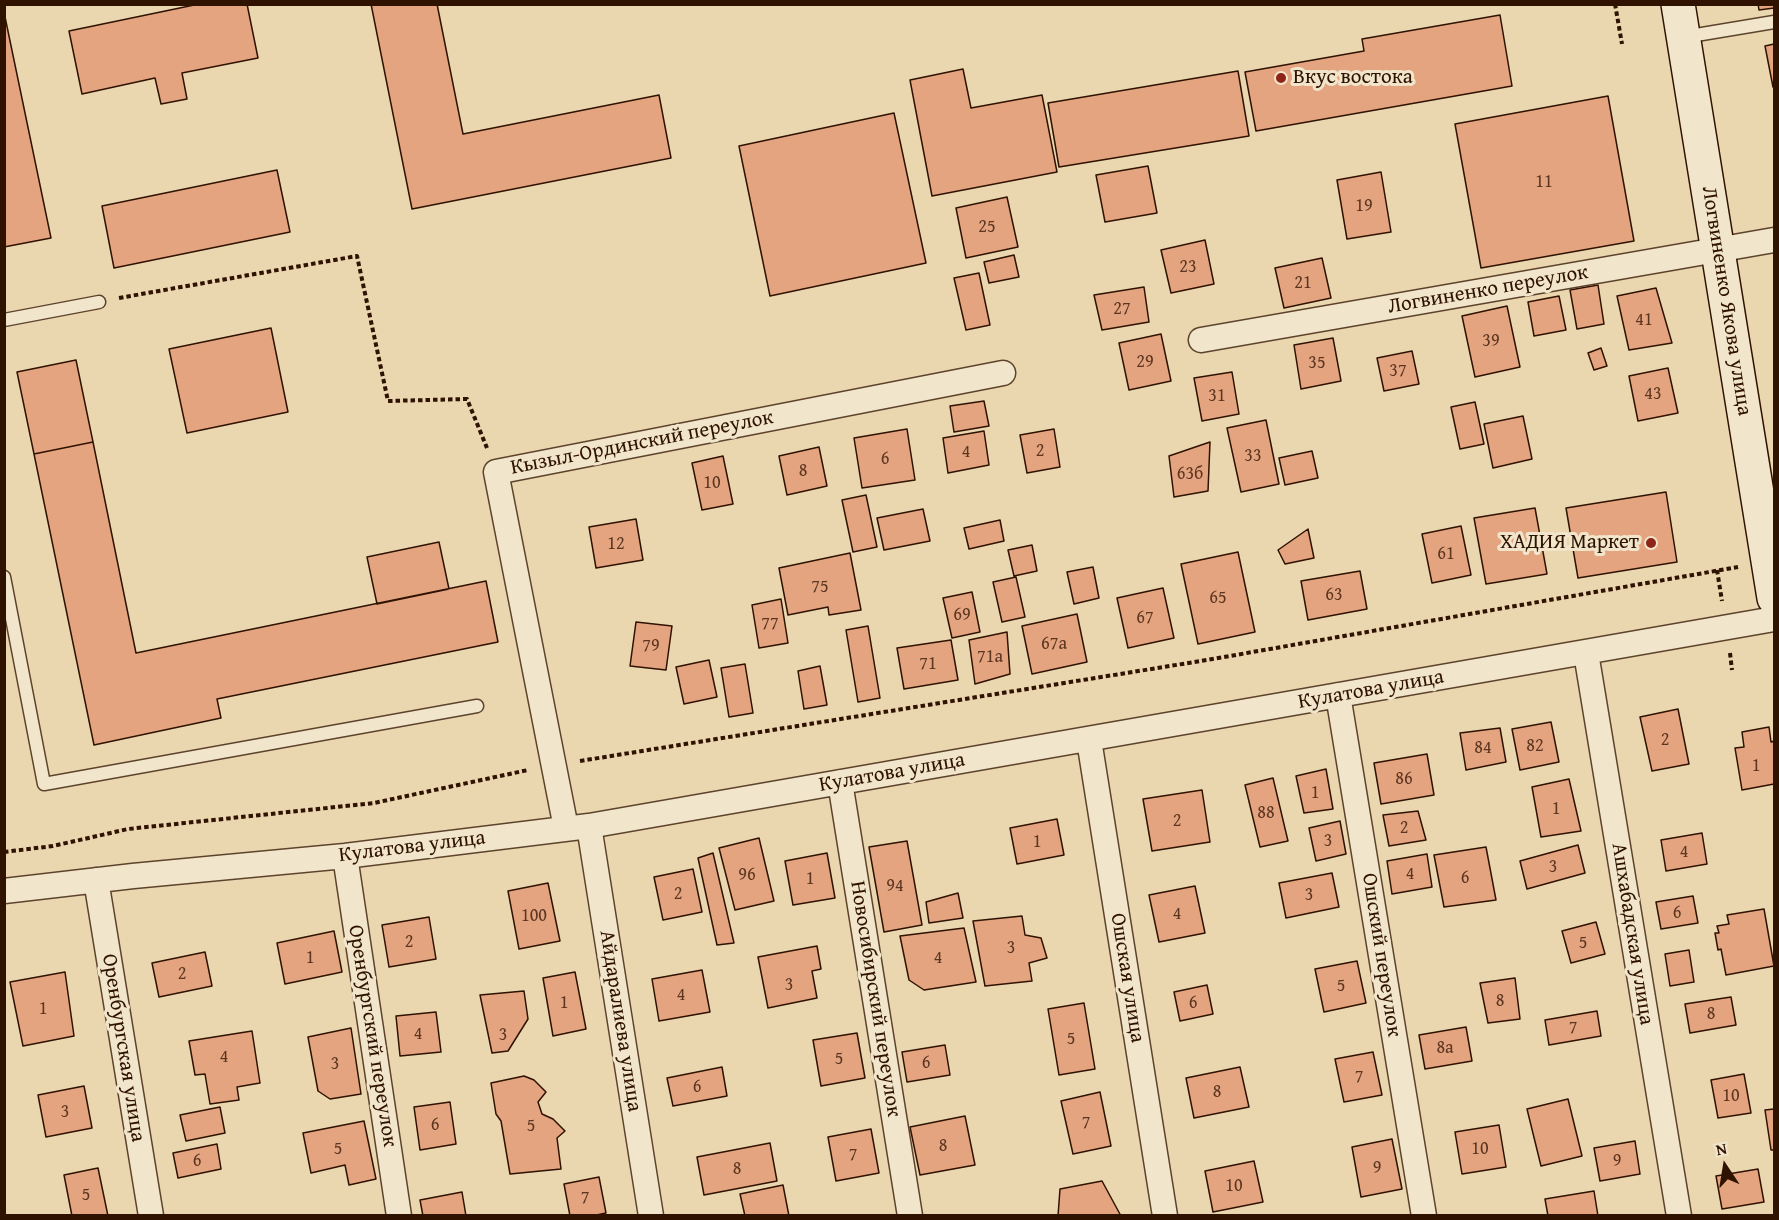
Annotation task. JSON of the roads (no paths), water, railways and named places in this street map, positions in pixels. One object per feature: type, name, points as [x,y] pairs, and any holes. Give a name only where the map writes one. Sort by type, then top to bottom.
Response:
[{"type":"street","name":"Логвиненко Якова улица","points":[[1678,4],[1774,598]]},
{"type":"street","name":"Логвиненко переулок","points":[[1201,340],[1774,240]]},
{"type":"street","name":"Кызыл-Ординский переулок","points":[[578,827],[554,765],[496,472],[1003,372]]},
{"type":"street","name":"Кулатова улица","points":[[4,891],[345,856],[578,827],[1089,740],[1774,619]]},
{"type":"street","name":"Ашхабадская улица","points":[[1586,653],[1678,1215]]},
{"type":"street","name":"Ошский переулок","points":[[1338,695],[1424,1215]]},
{"type":"street","name":"Ошская улица","points":[[1089,740],[1165,1215]]},
{"type":"street","name":"Новосибирский переулок","points":[[840,782],[910,1215]]},
{"type":"street","name":"Айдаралиева улица","points":[[578,827],[651,1215]]},
{"type":"street","name":"Оренбургский переулок","points":[[345,856],[399,1215]]},
{"type":"street","name":"Оренбургская улица","points":[[96,880],[151,1215]]},
{"type":"lane","points":[[1683,37],[1774,22]]},
{"type":"lane","points":[[4,320],[99,302]]},
{"type":"lane","points":[[4,577],[44,784],[477,706]]},
{"type":"place","name":"Вкус востока","points":[[1281,78]]},
{"type":"place","name":"ХАДИЯ Маркет","points":[[1651,543]]}]
